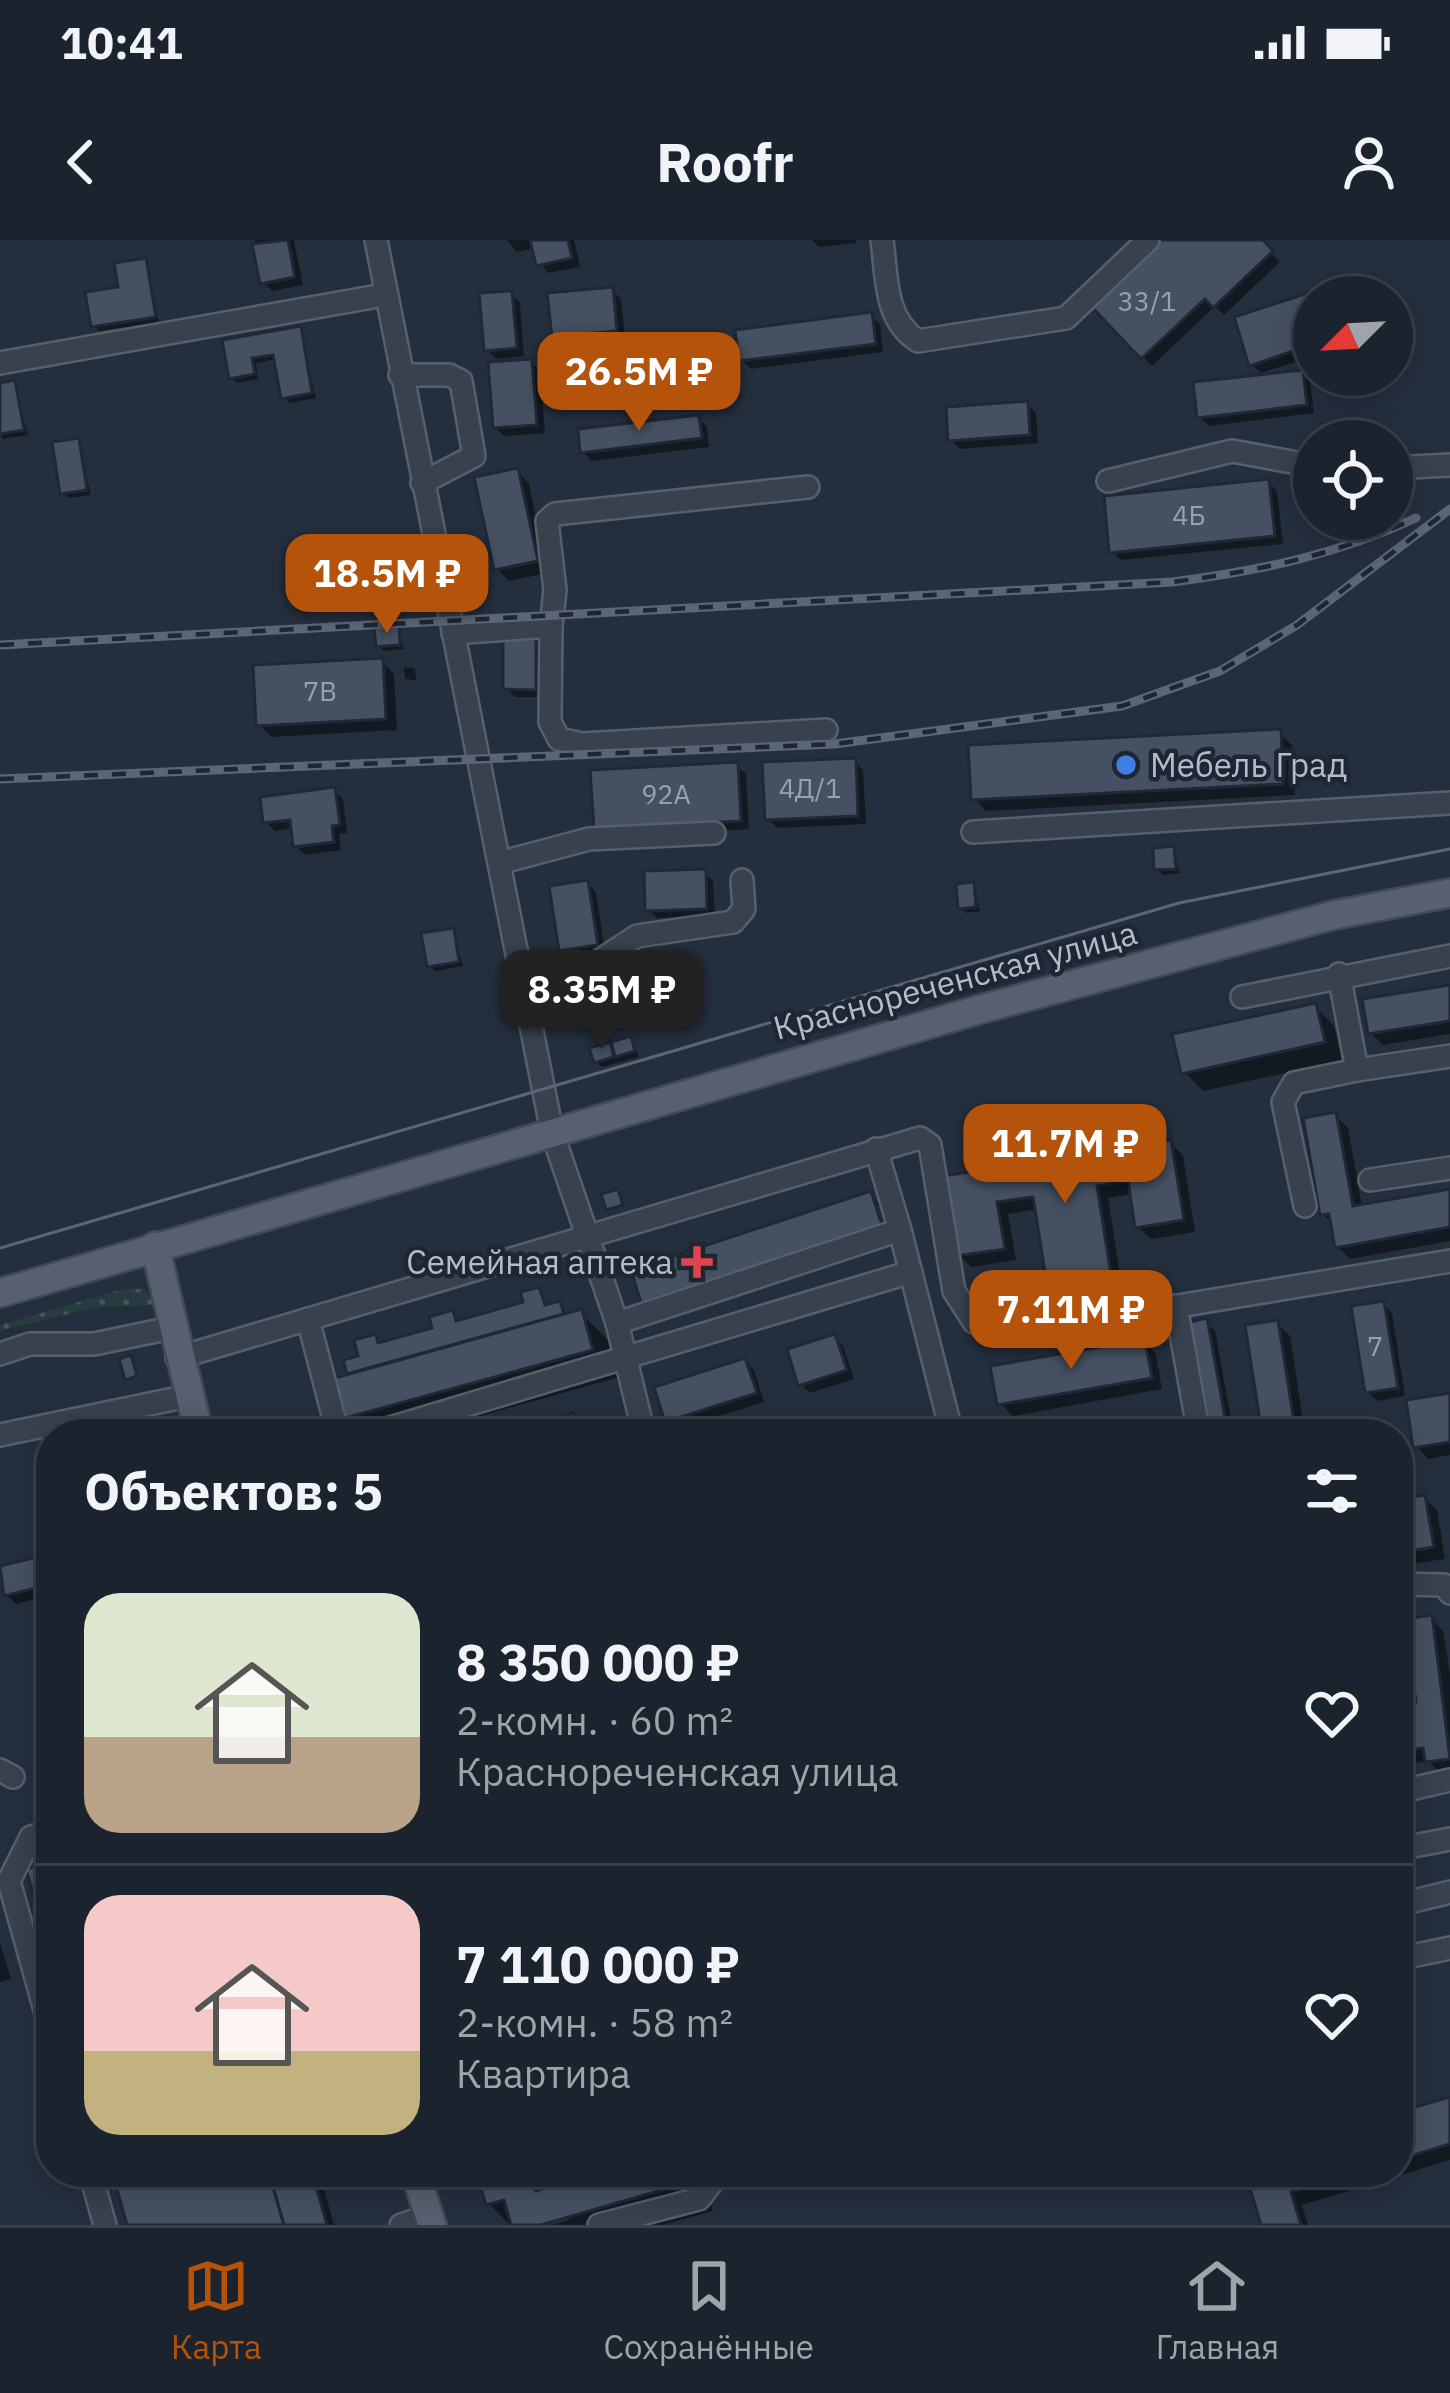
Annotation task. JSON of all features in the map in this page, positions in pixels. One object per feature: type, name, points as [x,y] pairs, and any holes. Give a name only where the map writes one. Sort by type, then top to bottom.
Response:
[{"type":"main road","name":"Краснореченская улица","points":[[0,1293],[1202,950],[1450,893]]},
{"type":"main road","points":[[155,1246],[195,1419]]},
{"type":"main road","points":[[420,2187],[430,2221]]},
{"type":"street","points":[[376,240],[552,1132],[617,1323],[641,1419]]},
{"type":"street","points":[[882,240],[892,311],[902,331],[918,340],[1066,318],[1148,240]]},
{"type":"street","points":[[0,363],[384,295]]},
{"type":"street","points":[[400,375],[453,376],[461,381],[474,456],[422,483]]},
{"type":"street","points":[[1108,481],[1232,451],[1293,462]]},
{"type":"street","points":[[1413,467],[1450,465]]},
{"type":"street","points":[[808,487],[555,514],[547,521],[555,590],[550,722],[559,739],[582,744],[826,730]]},
{"type":"street","points":[[453,634],[551,626]]},
{"type":"street","points":[[973,832],[1450,803]]},
{"type":"street","points":[[499,863],[589,838],[713,833]]},
{"type":"street","points":[[524,990],[576,976],[637,936],[733,922],[744,909],[742,880]]},
{"type":"street","points":[[1242,997],[1339,974],[1450,956]]},
{"type":"street","points":[[1339,974],[1357,1070]]},
{"type":"street","points":[[1305,1206],[1283,1102],[1294,1083],[1450,1056]]},
{"type":"street","points":[[177,1358],[920,1138],[930,1145],[955,1291],[974,1322],[1003,1335],[1450,1261]]},
{"type":"street","points":[[876,1149],[948,1419]]},
{"type":"street","points":[[1370,1180],[1450,1168]]},
{"type":"street","points":[[617,1323],[899,1230]]},
{"type":"street","points":[[421,1419],[910,1272]]},
{"type":"street","points":[[1176,1306],[1196,1419]]},
{"type":"street","points":[[308,1319],[334,1419]]},
{"type":"street","points":[[0,1354],[30,1344],[94,1343],[171,1328]]},
{"type":"street","points":[[77,1419],[188,1396]]},
{"type":"street","points":[[0,1435],[36,1428]]},
{"type":"street","points":[[1413,1584],[1444,1585],[1450,1593]]},
{"type":"street","points":[[1413,1789],[1449,1783]]},
{"type":"street","points":[[36,1836],[9,1880],[36,1978]]},
{"type":"street","points":[[1413,1846],[1450,1840]]},
{"type":"street","points":[[1413,1901],[1450,1892]]},
{"type":"street","points":[[1413,1956],[1450,1948]]},
{"type":"street","points":[[94,2187],[105,2225]]},
{"type":"street","points":[[599,2225],[699,2199],[708,2187]]},
{"type":"street","points":[[401,2225],[430,2221]]},
{"type":"green space","points":[[123,1289],[145,1289],[156,1305],[97,1307],[0,1331],[0,1325]]},
{"type":"building","points":[[288,240],[295,277],[260,284],[252,244]]},
{"type":"building","points":[[530,240],[568,240],[572,258],[536,266]]},
{"type":"building","points":[[1159,240],[1263,240],[1273,251],[1213,308],[1205,299],[1141,359],[1090,305]]},
{"type":"building","points":[[146,258],[156,317],[91,327],[85,292],[118,287],[114,263]]},
{"type":"building","points":[[613,287],[617,331],[552,337],[547,293]]},
{"type":"building","points":[[512,291],[517,348],[484,351],[479,293]]},
{"type":"building","points":[[1293,298],[1293,351],[1249,366],[1234,317]]},
{"type":"building","points":[[872,312],[876,344],[739,361],[735,330]]},
{"type":"building","points":[[301,326],[312,393],[281,399],[273,355],[252,358],[255,374],[229,379],[222,340]]},
{"type":"building","points":[[665,347],[667,377],[564,390],[561,354]]},
{"type":"building","points":[[532,359],[537,425],[493,428],[488,362]]},
{"type":"building","points":[[1293,371],[1293,396],[1306,396],[1307,405],[1197,418],[1193,382]]},
{"type":"building","points":[[15,380],[24,430],[0,434],[0,383]]},
{"type":"building","points":[[1028,401],[1030,435],[948,441],[946,407]]},
{"type":"building","points":[[699,415],[702,438],[580,453],[578,429]]},
{"type":"building","points":[[79,438],[87,490],[60,494],[52,442]]},
{"type":"building","points":[[518,468],[538,561],[494,570],[474,477]]},
{"type":"building","points":[[1269,479],[1275,536],[1109,553],[1104,496]]},
{"type":"building","points":[[399,626],[400,645],[376,647],[374,628]]},
{"type":"building","points":[[503,639],[536,639],[536,690],[503,689]]},
{"type":"building","points":[[383,658],[386,719],[256,726],[253,665]]},
{"type":"building","name":"Мебель Град","points":[[1281,729],[1283,784],[971,800],[968,745]]},
{"type":"building","points":[[856,758],[858,816],[765,820],[762,762]]},
{"type":"building","points":[[738,762],[741,821],[594,829],[590,770]]},
{"type":"building","points":[[335,787],[340,825],[332,826],[334,842],[293,847],[290,820],[263,823],[260,797]]},
{"type":"building","points":[[1174,846],[1176,869],[1154,870],[1153,848]]},
{"type":"building","points":[[706,869],[707,909],[645,911],[644,871]]},
{"type":"building","points":[[588,880],[598,945],[559,951],[549,886]]},
{"type":"building","points":[[974,882],[976,907],[958,909],[956,884]]},
{"type":"building","points":[[454,928],[459,962],[427,967],[421,933]]},
{"type":"building","points":[[1450,985],[1450,1021],[1368,1034],[1362,999]]},
{"type":"building","points":[[1316,1003],[1325,1042],[1181,1074],[1172,1034]]},
{"type":"building","points":[[631,1036],[635,1051],[615,1057],[611,1042]]},
{"type":"building","points":[[610,1042],[614,1057],[594,1063],[589,1048]]},
{"type":"building","points":[[1336,1112],[1353,1206],[1450,1189],[1450,1227],[1335,1248],[1329,1214],[1320,1215],[1303,1118]]},
{"type":"building","points":[[1171,1140],[1184,1220],[1135,1228],[1128,1181],[1097,1186],[1112,1281],[1048,1291],[1033,1197],[997,1202],[1005,1249],[956,1256],[943,1176]]},
{"type":"building","points":[[618,1189],[623,1205],[606,1210],[601,1194]]},
{"type":"building","points":[[871,1191],[882,1225],[641,1303],[631,1270]]},
{"type":"building","points":[[539,1287],[545,1305],[560,1301],[564,1314],[347,1374],[343,1360],[358,1356],[354,1340],[376,1334],[378,1343],[432,1328],[429,1317],[453,1310],[456,1321],[523,1302],[520,1292]]},
{"type":"building","points":[[1384,1301],[1398,1388],[1365,1393],[1351,1306]]},
{"type":"building","points":[[582,1309],[593,1350],[342,1419],[331,1379]]},
{"type":"building","points":[[1207,1318],[1225,1419],[1208,1419],[1190,1322]]},
{"type":"building","points":[[1278,1320],[1294,1419],[1260,1419],[1245,1325]]},
{"type":"building","points":[[835,1334],[847,1370],[798,1386],[787,1349]]},
{"type":"building","points":[[1145,1339],[1152,1378],[997,1405],[990,1366]]},
{"type":"building","points":[[131,1355],[137,1376],[125,1380],[119,1359]]},
{"type":"building","points":[[745,1358],[757,1393],[664,1419],[654,1387]]},
{"type":"building","points":[[1450,1393],[1450,1442],[1413,1448],[1413,1419],[1409,1419],[1406,1400]]},
{"type":"building","points":[[1425,1495],[1434,1547],[1413,1550],[1413,1497]]},
{"type":"building","points":[[36,1557],[36,1588],[4,1596],[0,1566]]},
{"type":"building","points":[[1432,1615],[1450,1759],[1425,1762],[1423,1748],[1413,1750],[1413,1618]]},
{"type":"building","points":[[36,1866],[36,1904],[26,1869]]},
{"type":"building","points":[[1450,2097],[1450,2144],[1413,2155],[1413,2108]]},
{"type":"building","points":[[116,2187],[273,2187],[284,2225],[127,2225]]},
{"type":"building","points":[[273,2187],[316,2187],[327,2225],[284,2225]]},
{"type":"building","points":[[481,2187],[535,2187],[536,2191],[549,2187],[672,2187],[541,2225],[511,2225],[504,2200],[486,2205]]},
{"type":"building","points":[[1250,2187],[1308,2187],[1291,2192],[1301,2225],[1261,2225]]},
{"type":"tram line","points":[[0,1248],[1179,903],[1450,849]]},
{"type":"railway","points":[[0,779],[835,744],[1122,706],[1220,671],[1297,625],[1450,509]]},
{"type":"railway","points":[[0,645],[1172,582],[1297,560],[1416,518]]},
{"type":"place","name":"Мебель Град","points":[[1126,765]]},
{"type":"place","name":"Семейная аптека","points":[[697,1262]]}]
